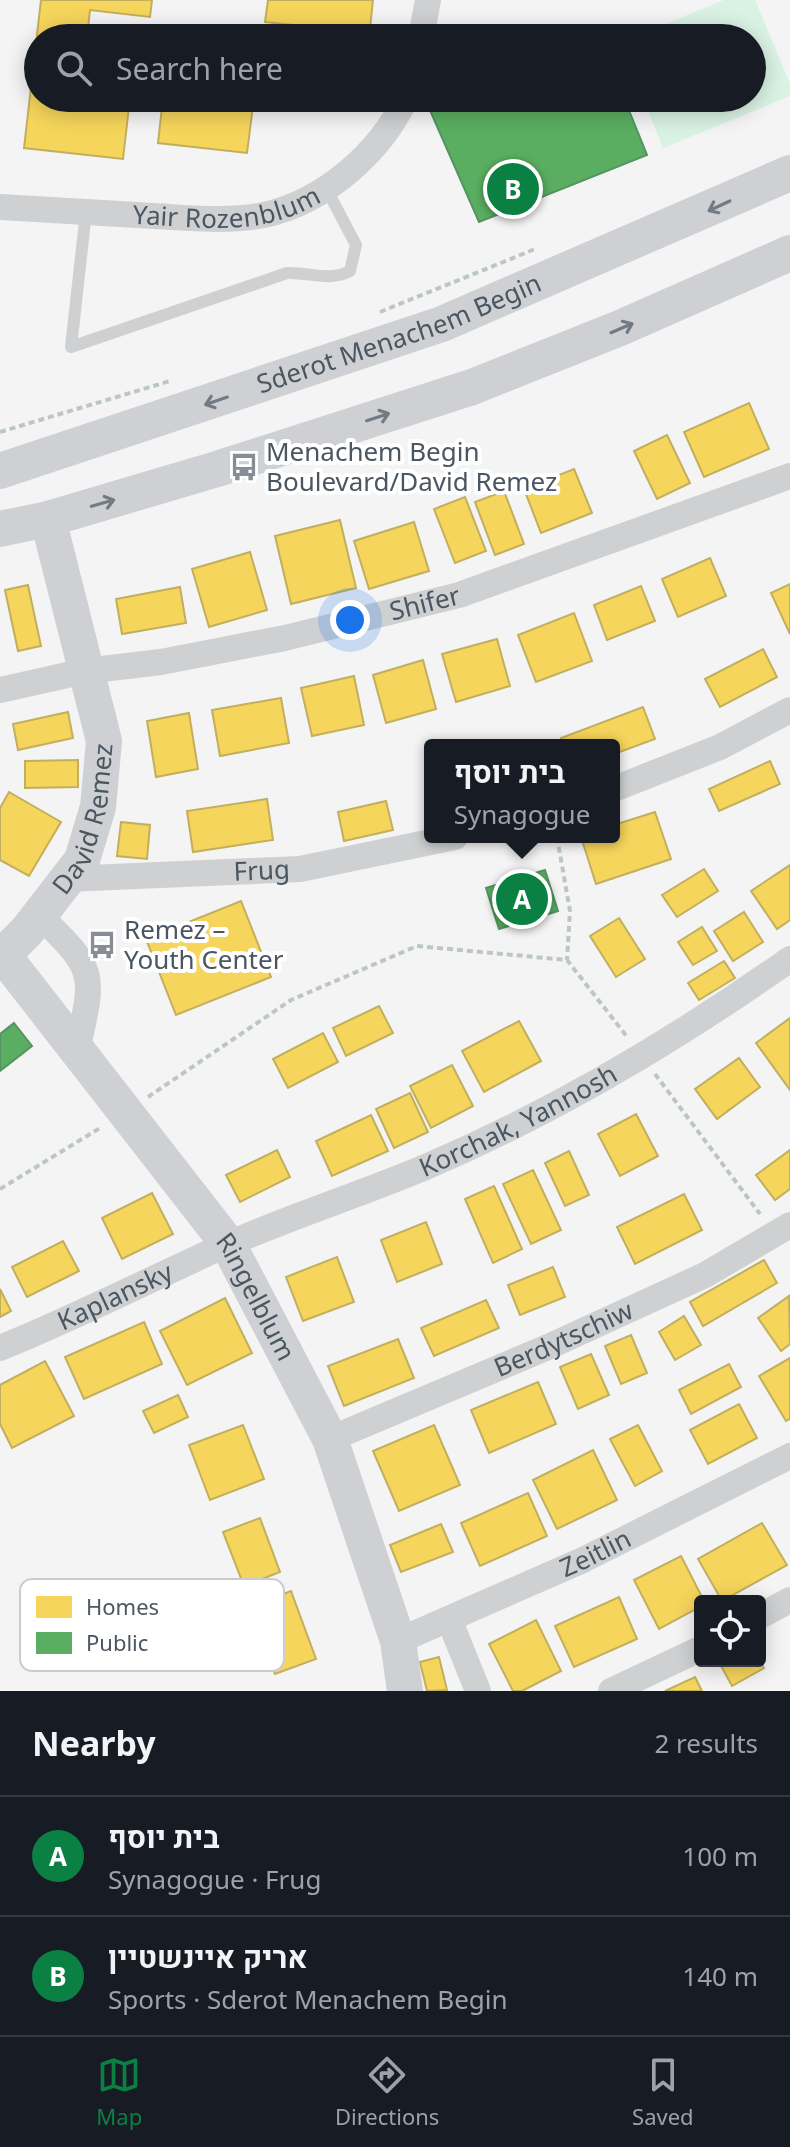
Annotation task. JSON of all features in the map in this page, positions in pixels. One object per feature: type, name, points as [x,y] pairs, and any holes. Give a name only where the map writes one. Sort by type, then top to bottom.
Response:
[{"type":"main road","name":"Sderot Menachem Begin","points":[[0,471],[442,324],[790,173]]},
{"type":"main road","points":[[0,529],[48,519],[472,387],[620,328],[790,253]]},
{"type":"main road","name":"David Remez","points":[[1,957],[82,860],[98,807],[104,741],[48,519]]},
{"type":"main road","name":"Ringelblum","points":[[1,957],[228,1244],[330,1439],[398,1641],[405,1691]]},
{"type":"street","points":[[424,24],[428,0]]},
{"type":"street","name":"Yair Rozenblum","points":[[0,207],[203,218],[261,215],[293,206],[326,188],[372,151],[399,112]]},
{"type":"street","name":"Shifer","points":[[0,690],[85,671],[161,662],[285,638],[459,595],[788,482]]},
{"type":"street","points":[[620,787],[720,747],[790,710]]},
{"type":"street","name":"Frug","points":[[66,879],[300,869],[426,843]]},
{"type":"street","points":[[39,915],[77,952],[90,979],[77,1051]]},
{"type":"street","name":"Korchak, Yannosh","points":[[228,1244],[429,1166],[550,1110],[641,1056],[790,959]]},
{"type":"street","name":"Berdytschiw","points":[[330,1439],[548,1347],[705,1275],[782,1230]]},
{"type":"street","name":"Kaplansky","points":[[0,1348],[228,1244]]},
{"type":"street","name":"Zeitlin","points":[[398,1641],[583,1560],[790,1456]]},
{"type":"street","points":[[766,1613],[790,1600]]},
{"type":"street","points":[[449,1619],[478,1691]]},
{"type":"street","points":[[611,1691],[694,1652]]},
{"type":"lane","points":[[86,212],[71,347],[287,273],[308,272],[325,278],[338,277],[350,271],[356,245],[326,188]]},
{"type":"path","points":[[375,313],[543,246]]},
{"type":"path","points":[[0,432],[172,381]]},
{"type":"path","points":[[558,843],[570,911],[567,960],[782,1230]]},
{"type":"path","points":[[0,1189],[125,1113],[291,1000],[417,946],[567,960]]},
{"type":"green space","points":[[724,0],[755,0],[765,24],[665,24]]},
{"type":"green space","points":[[766,26],[790,84],[790,96],[766,106]]},
{"type":"green space","points":[[649,112],[751,112],[663,148]]},
{"type":"building: Homes","points":[[41,0],[152,0],[150,17],[90,10],[88,24],[38,24]]},
{"type":"building: Homes","points":[[268,0],[373,0],[370,24],[265,22]]},
{"type":"building: Homes","points":[[28,112],[128,112],[123,159],[24,148]]},
{"type":"building: Homes","points":[[161,112],[252,112],[247,153],[158,143]]},
{"type":"building: Homes","points":[[749,403],[769,449],[704,477],[684,432]]},
{"type":"building: Homes","points":[[667,435],[690,483],[657,499],[634,451]]},
{"type":"building: Homes","points":[[574,469],[592,513],[541,533],[524,489]]},
{"type":"building: Homes","points":[[504,491],[524,544],[495,555],[475,502]]},
{"type":"building: Homes","points":[[465,497],[486,551],[455,563],[434,509]]},
{"type":"building: Homes","points":[[340,520],[356,588],[291,604],[275,536]]},
{"type":"building: Homes","points":[[414,522],[429,571],[369,589],[354,541]]},
{"type":"building: Homes","points":[[250,552],[267,610],[209,627],[192,569]]},
{"type":"building: Homes","points":[[710,558],[726,596],[678,617],[662,579]]},
{"type":"building: Homes","points":[[790,584],[790,634],[771,593]]},
{"type":"building: Homes","points":[[28,585],[41,646],[18,651],[5,590]]},
{"type":"building: Homes","points":[[641,586],[655,621],[607,640],[594,605]]},
{"type":"building: Homes","points":[[180,587],[186,623],[122,634],[116,599]]},
{"type":"building: Homes","points":[[574,613],[592,661],[536,682],[518,635]]},
{"type":"building: Homes","points":[[497,639],[510,686],[456,702],[442,654]]},
{"type":"building: Homes","points":[[763,649],[777,677],[720,707],[705,679]]},
{"type":"building: Homes","points":[[423,660],[436,709],[386,723],[373,675]]},
{"type":"building: Homes","points":[[354,676],[364,725],[312,736],[301,688]]},
{"type":"building: Homes","points":[[281,698],[289,743],[220,756],[212,710]]},
{"type":"building: Homes","points":[[643,707],[655,739],[620,752],[620,739],[561,738]]},
{"type":"building: Homes","points":[[68,712],[73,738],[18,750],[13,724]]},
{"type":"building: Homes","points":[[189,713],[198,769],[156,777],[147,721]]},
{"type":"building: Homes","points":[[78,760],[78,787],[25,788],[25,761]]},
{"type":"building: Homes","points":[[770,761],[780,784],[719,811],[709,789]]},
{"type":"building: Homes","points":[[9,792],[61,822],[29,876],[0,860],[0,808]]},
{"type":"building: Homes","points":[[267,799],[273,840],[193,852],[187,811]]},
{"type":"building: Homes","points":[[386,801],[393,830],[344,841],[338,812]]},
{"type":"building: Homes","points":[[655,812],[671,859],[596,884],[583,843],[620,843],[620,823]]},
{"type":"building: Homes","points":[[121,822],[150,825],[147,859],[117,856]]},
{"type":"building: Homes","points":[[790,865],[790,920],[777,929],[751,891]]},
{"type":"building: Homes","points":[[704,869],[718,891],[677,917],[662,895]]},
{"type":"building: Homes","points":[[241,901],[271,977],[176,1015],[146,939]]},
{"type":"building: Homes","points":[[744,912],[763,942],[733,961],[714,931]]},
{"type":"building: Homes","points":[[619,918],[645,959],[616,977],[590,936]]},
{"type":"building: Homes","points":[[702,927],[717,951],[693,965],[678,942]]},
{"type":"building: Homes","points":[[724,961],[735,978],[699,1000],[688,983]]},
{"type":"building: Homes","points":[[379,1006],[393,1033],[346,1056],[333,1028]]},
{"type":"building: Homes","points":[[790,1018],[790,1090],[756,1043]]},
{"type":"building: Homes","points":[[519,1021],[541,1061],[484,1092],[462,1051]]},
{"type":"building: Homes","points":[[323,1033],[338,1062],[288,1088],[273,1059]]},
{"type":"building: Homes","points":[[739,1058],[760,1087],[717,1119],[695,1089]]},
{"type":"building: Homes","points":[[452,1065],[473,1106],[431,1128],[410,1086]]},
{"type":"building: Homes","points":[[410,1093],[428,1132],[394,1148],[376,1109]]},
{"type":"building: Homes","points":[[636,1114],[658,1156],[620,1176],[598,1134]]},
{"type":"building: Homes","points":[[371,1115],[388,1151],[332,1176],[316,1141]]},
{"type":"building: Homes","points":[[277,1150],[290,1177],[240,1202],[226,1175]]},
{"type":"building: Homes","points":[[790,1150],[790,1189],[775,1200],[756,1175]]},
{"type":"building: Homes","points":[[569,1151],[589,1195],[565,1206],[545,1163]]},
{"type":"building: Homes","points":[[533,1170],[561,1230],[531,1244],[503,1184]]},
{"type":"building: Homes","points":[[494,1186],[522,1249],[493,1263],[465,1199]]},
{"type":"building: Homes","points":[[152,1193],[173,1234],[122,1259],[102,1218]]},
{"type":"building: Homes","points":[[684,1194],[702,1230],[635,1264],[617,1227]]},
{"type":"building: Homes","points":[[426,1222],[442,1264],[397,1282],[381,1240]]},
{"type":"building: Homes","points":[[63,1241],[79,1271],[27,1297],[12,1267]]},
{"type":"building: Homes","points":[[337,1257],[354,1302],[303,1321],[286,1277]]},
{"type":"building: Homes","points":[[764,1260],[777,1283],[703,1326],[690,1302]]},
{"type":"building: Homes","points":[[553,1267],[565,1297],[520,1315],[508,1285]]},
{"type":"building: Homes","points":[[0,1289],[11,1311],[0,1317]]},
{"type":"building: Homes","points":[[789,1296],[790,1344],[781,1351],[758,1318]]},
{"type":"building: Homes","points":[[225,1298],[252,1353],[187,1385],[160,1331]]},
{"type":"building: Homes","points":[[486,1300],[499,1328],[434,1356],[421,1328]]},
{"type":"building: Homes","points":[[684,1316],[701,1345],[675,1360],[659,1332]]},
{"type":"building: Homes","points":[[144,1322],[162,1364],[84,1399],[65,1357]]},
{"type":"building: Homes","points":[[631,1335],[647,1373],[621,1384],[605,1346]]},
{"type":"building: Homes","points":[[398,1339],[414,1378],[344,1406],[328,1366]]},
{"type":"building: Homes","points":[[591,1354],[609,1395],[578,1409],[560,1367]]},
{"type":"building: Homes","points":[[790,1358],[790,1419],[786,1421],[759,1376]]},
{"type":"building: Homes","points":[[45,1361],[74,1416],[12,1448],[0,1424],[0,1385]]},
{"type":"building: Homes","points":[[729,1364],[741,1387],[691,1414],[679,1390]]},
{"type":"building: Homes","points":[[538,1382],[556,1424],[489,1453],[471,1410]]},
{"type":"building: Homes","points":[[178,1395],[188,1417],[154,1433],[143,1411]]},
{"type":"building: Homes","points":[[739,1404],[757,1438],[708,1464],[690,1430]]},
{"type":"building: Homes","points":[[243,1425],[264,1479],[210,1500],[189,1445]]},
{"type":"building: Homes","points":[[434,1425],[460,1485],[399,1511],[373,1451]]},
{"type":"building: Homes","points":[[638,1425],[662,1471],[635,1486],[610,1439]]},
{"type":"building: Homes","points":[[593,1450],[617,1500],[557,1529],[533,1480]]},
{"type":"building: Homes","points":[[528,1493],[547,1536],[480,1566],[461,1523]]},
{"type":"building: Homes","points":[[260,1518],[280,1572],[262,1579],[241,1579],[223,1532]]},
{"type":"building: Homes","points":[[762,1523],[787,1565],[733,1595],[719,1595],[698,1559]]},
{"type":"building: Homes","points":[[441,1524],[453,1552],[401,1572],[390,1545]]},
{"type":"building: Homes","points":[[681,1556],[701,1595],[694,1595],[694,1610],[659,1629],[634,1580]]},
{"type":"building: Homes","points":[[291,1591],[316,1659],[284,1671],[284,1594]]},
{"type":"building: Homes","points":[[619,1597],[637,1639],[574,1667],[555,1626]]},
{"type":"building: Homes","points":[[536,1620],[561,1671],[522,1691],[513,1691],[489,1644]]},
{"type":"building: Homes","points":[[439,1657],[447,1690],[427,1691],[420,1662]]},
{"type":"building: Homes","points":[[722,1667],[763,1667],[764,1668],[732,1686]]},
{"type":"building: Homes","points":[[695,1677],[702,1691],[665,1691]]},
{"type":"building: Public","points":[[431,112],[630,112],[647,155],[479,222]]},
{"type":"building: Public","points":[[545,870],[558,911],[499,929],[486,888]]},
{"type":"building: Public","points":[[14,1023],[32,1046],[0,1071],[0,1034]]},
{"type":"place","name":"אריק איינשטיין","points":[[513,189]]},
{"type":"place","name":"Menachem Begin Boulevard/David Remez","points":[[244,467]]},
{"type":"place","name":"בית יוסף","points":[[522,899]]},
{"type":"place","name":"Remez – Youth Center","points":[[102,945]]}]
